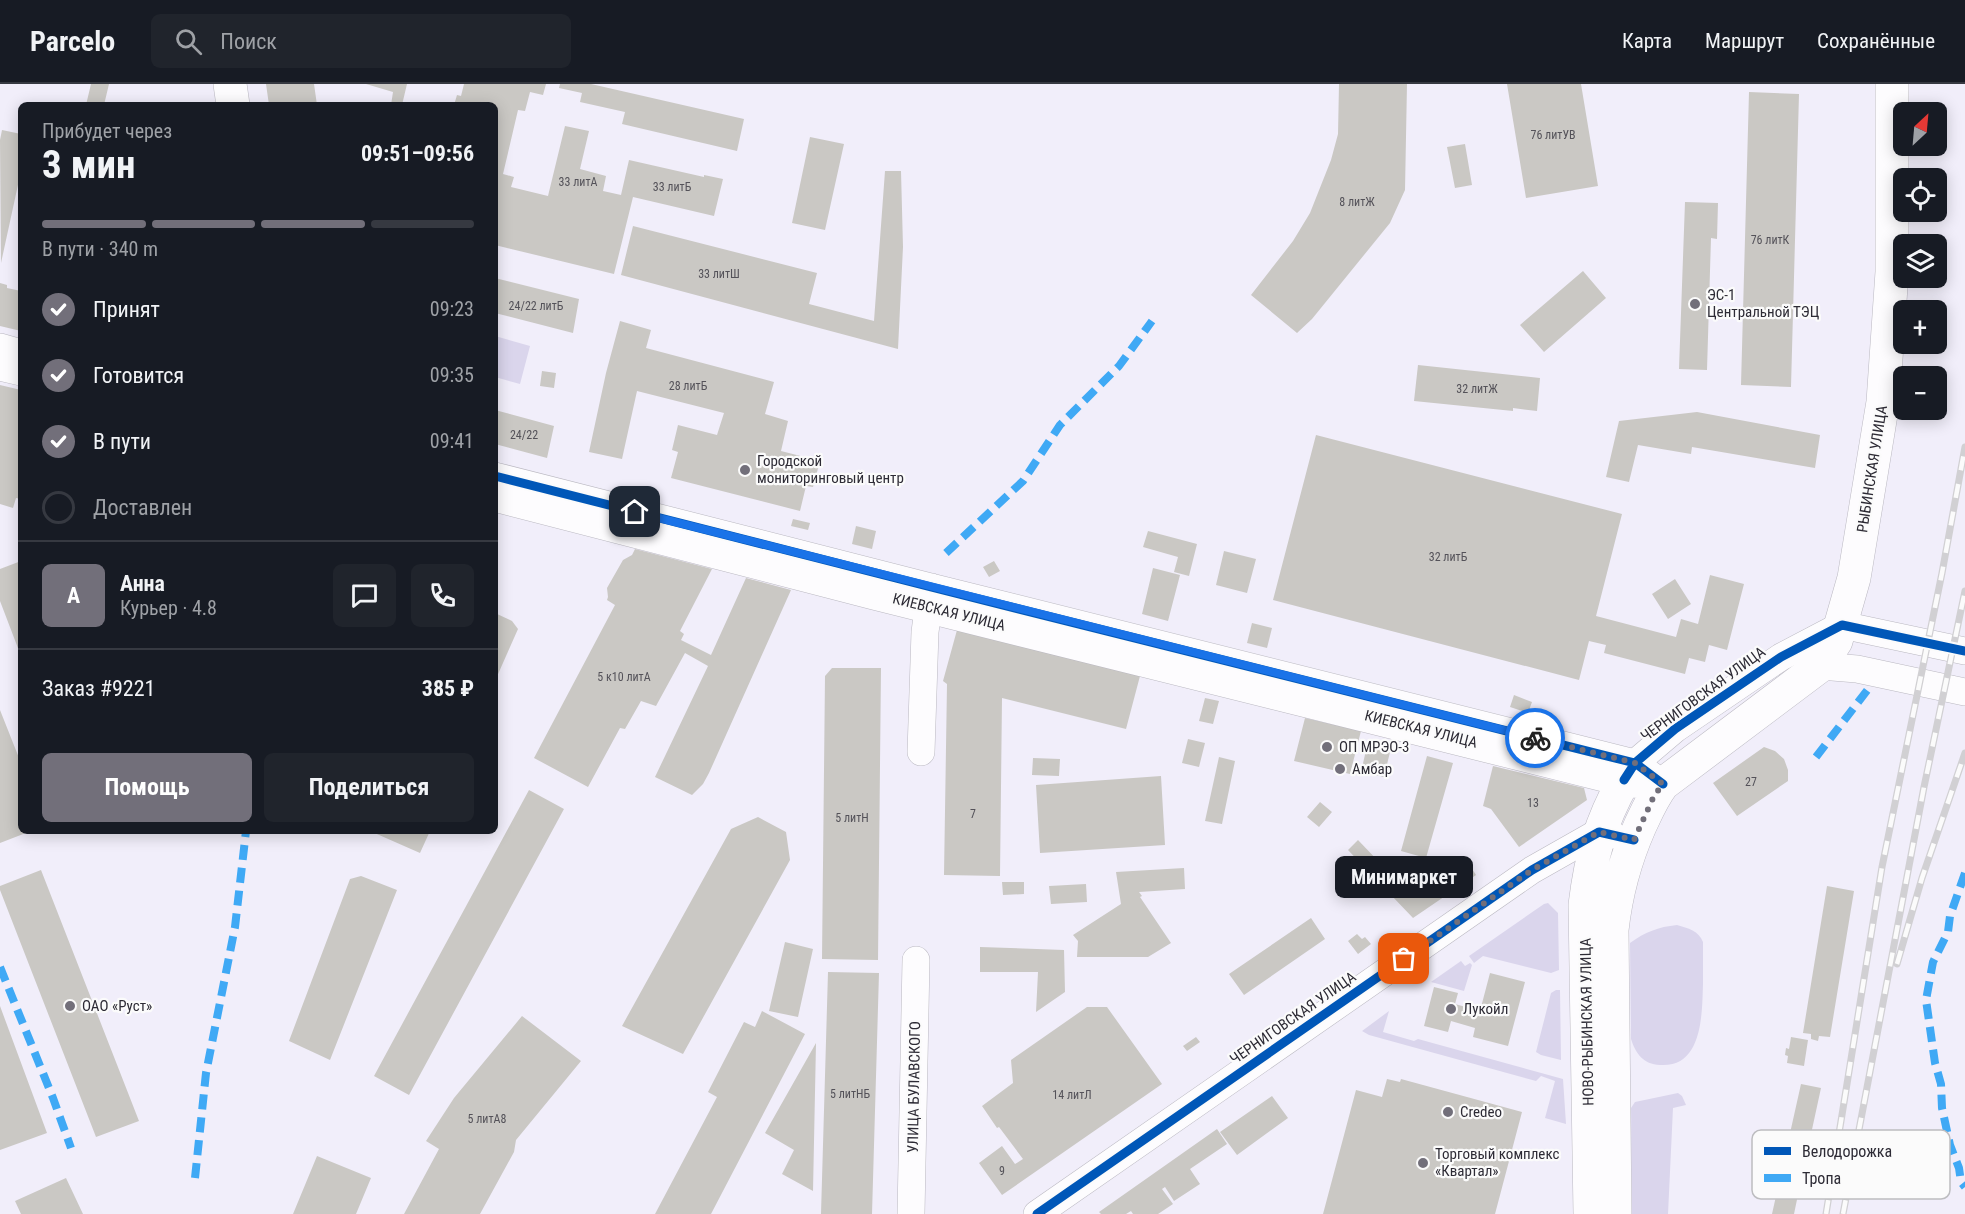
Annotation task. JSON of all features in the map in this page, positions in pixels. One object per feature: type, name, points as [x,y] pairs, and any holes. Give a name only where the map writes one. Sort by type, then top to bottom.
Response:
[{"type":"main road","points":[[230,84],[233,102]]},
{"type":"main road","name":"РЫБИНСКАЯ УЛИЦА","points":[[1827,644],[1854,578],[1883,402],[1892,272],[1892,84]]},
{"type":"main road","name":"КИЕВСКАЯ УЛИЦА","points":[[498,496],[929,597],[1630,772],[1663,784]]},
{"type":"main road","points":[[1634,840],[1654,796],[1663,784],[1827,644]]},
{"type":"main road","name":"ЧЕРНИГОВСКАЯ УЛИЦА","points":[[1599,832],[1630,772]]},
{"type":"main road","name":"НОВО-РЫБИНСКАЯ УЛИЦА","points":[[1590,1214],[1585,905],[1589,867],[1599,832]]},
{"type":"main road","name":"НОВО-РЫБИНСКАЯ УЛИЦА","points":[[1615,1214],[1612,930],[1620,880],[1634,840]]},
{"type":"street","points":[[0,347],[18,352]]},
{"type":"street","points":[[0,367],[18,371]]},
{"type":"street","name":"КИЕВСКАЯ УЛИЦА","points":[[498,477],[929,597]]},
{"type":"street","points":[[921,752],[929,597]]},
{"type":"street","points":[[1827,644],[1944,662],[1965,670]]},
{"type":"street","name":"ЧЕРНИГОВСКАЯ УЛИЦА","points":[[1630,772],[1675,729],[1780,657],[1827,644]]},
{"type":"street","points":[[1944,662],[1965,692]]},
{"type":"street","points":[[1599,832],[1634,840]]},
{"type":"street","name":"ЧЕРНИГОВСКАЯ УЛИЦА","points":[[1036,1214],[1532,870],[1599,832]]},
{"type":"street","name":"УЛИЦА БУЛАВСКОГО","points":[[911,1214],[916,960]]},
{"type":"shaded area","points":[[498,337],[530,346],[520,384],[498,378]]},
{"type":"shaded area","points":[[1548,903],[1558,913],[1559,970],[1551,973],[1483,956],[1474,963],[1469,956]]},
{"type":"shaded area","points":[[1677,925],[1696,933],[1703,942],[1703,996],[1700,1023],[1692,1048],[1685,1058],[1674,1064],[1660,1065],[1649,1063],[1641,1057],[1631,1039],[1630,943],[1652,931]]},
{"type":"shaded area","points":[[1461,961],[1465,966],[1470,963],[1472,965],[1464,991],[1431,982]]},
{"type":"shaded area","points":[[1560,990],[1561,1060],[1536,1052],[1551,993]]},
{"type":"shaded area","points":[[1389,1011],[1383,1032],[1414,1041],[1418,1039],[1563,1079],[1566,1124],[1545,1118],[1555,1081],[1541,1076],[1536,1081],[1369,1035],[1362,1031]]},
{"type":"shaded area","points":[[1678,1093],[1686,1105],[1673,1108],[1668,1214],[1632,1214],[1631,1108],[1635,1102]]},
{"type":"building","points":[[91,84],[109,84],[105,102],[87,102]]},
{"type":"building","points":[[266,84],[314,84],[317,102],[269,102]]},
{"type":"building","points":[[366,84],[407,84],[403,102],[391,102],[393,92]]},
{"type":"building","points":[[464,84],[546,84],[543,95],[530,92],[525,111],[518,110],[503,174],[514,177],[511,187],[548,196],[565,126],[589,131],[580,169],[606,176],[603,191],[621,195],[629,160],[704,177],[704,175],[723,179],[714,216],[633,197],[614,274],[498,246],[498,102],[455,102],[457,95],[461,96]]},
{"type":"building","points":[[560,84],[591,84],[744,119],[737,151],[622,124],[625,112],[580,102],[582,93],[559,88]]},
{"type":"building","points":[[1339,84],[1407,84],[1405,190],[1390,223],[1312,319],[1297,333],[1251,295],[1293,241],[1310,213],[1331,160],[1338,134]]},
{"type":"building","points":[[1507,84],[1581,84],[1598,186],[1526,198]]},
{"type":"building","points":[[1749,92],[1799,94],[1791,387],[1741,385]]},
{"type":"building","points":[[2,130],[18,133],[18,185],[1,263],[0,140]]},
{"type":"building","points":[[810,137],[844,144],[825,230],[792,223]]},
{"type":"building","points":[[1465,144],[1472,185],[1455,188],[1447,147]]},
{"type":"building","points":[[885,171],[901,171],[903,247],[898,349],[621,275],[633,226],[817,273],[809,304],[874,321]]},
{"type":"building","name":"ЭС-1 Центральной ТЭЦ","points":[[1685,202],[1718,203],[1717,239],[1711,238],[1707,370],[1679,369]]},
{"type":"building","points":[[1583,271],[1606,298],[1544,352],[1520,325]]},
{"type":"building","points":[[498,279],[579,299],[573,333],[498,314]]},
{"type":"building","points":[[0,283],[7,285],[7,288],[18,290],[18,330],[0,326]]},
{"type":"building","points":[[620,321],[651,330],[646,348],[774,382],[765,414],[788,421],[781,451],[820,461],[813,487],[806,486],[800,511],[671,478],[678,452],[672,450],[678,425],[717,435],[724,413],[637,391],[622,459],[589,452]]},
{"type":"building","points":[[1418,365],[1540,378],[1537,411],[1513,408],[1513,411],[1414,401]]},
{"type":"building","points":[[542,371],[556,373],[554,388],[540,386]]},
{"type":"building","points":[[0,385],[18,389],[18,498],[16,498],[13,508],[0,504]]},
{"type":"building","points":[[498,411],[554,426],[547,458],[498,445]]},
{"type":"building","points":[[1697,412],[1820,435],[1815,468],[1692,447],[1691,454],[1638,445],[1629,482],[1606,477],[1619,421]]},
{"type":"building","points":[[1316,435],[1622,514],[1596,616],[1676,637],[1681,619],[1698,624],[1710,575],[1744,584],[1727,650],[1709,645],[1705,662],[1689,658],[1685,674],[1604,653],[1606,645],[1589,641],[1579,680],[1273,600]]},
{"type":"building","points":[[793,519],[810,523],[808,530],[791,526]]},
{"type":"building","points":[[856,526],[876,531],[872,549],[852,544]]},
{"type":"building","points":[[1148,531],[1197,544],[1189,576],[1174,572],[1178,557],[1143,547]]},
{"type":"building","points":[[635,549],[712,569],[680,631],[684,634],[681,640],[711,655],[746,578],[791,590],[709,773],[703,784],[692,795],[655,777],[708,666],[685,653],[656,706],[641,701],[625,729],[620,728],[588,787],[534,758],[615,605],[607,600],[607,588],[623,560],[632,555]]},
{"type":"building","points":[[1224,551],[1256,559],[1247,593],[1216,585]]},
{"type":"building","points":[[994,561],[1000,571],[989,577],[983,567]]},
{"type":"building","points":[[18,562],[18,648],[0,601],[0,569]]},
{"type":"building","points":[[1153,568],[1180,575],[1168,621],[1142,614]]},
{"type":"building","points":[[1675,579],[1691,604],[1668,619],[1652,594]]},
{"type":"building","points":[[498,614],[512,621],[518,629],[498,674]]},
{"type":"building","points":[[1252,623],[1272,628],[1267,648],[1247,643]]},
{"type":"building","points":[[957,630],[1140,676],[1126,729],[1002,698],[1000,876],[944,875],[947,684],[943,681]]},
{"type":"building","points":[[832,668],[881,668],[878,960],[822,959],[825,676]]},
{"type":"building","points":[[1514,695],[1532,702],[1528,713],[1510,707]]},
{"type":"building","points":[[1205,698],[1219,701],[1213,724],[1199,721]]},
{"type":"building","points":[[0,710],[18,755],[18,834],[23,834],[0,843]]},
{"type":"building","name":"ОП МРЭО-3","points":[[1305,718],[1361,731],[1350,774],[1294,761]]},
{"type":"building","points":[[1188,739],[1205,743],[1199,767],[1182,763]]},
{"type":"building","points":[[1367,746],[1390,752],[1384,777],[1361,772]]},
{"type":"building","points":[[1764,747],[1775,751],[1784,759],[1788,770],[1788,781],[1737,816],[1713,783]]},
{"type":"building","points":[[1427,756],[1453,763],[1426,858],[1401,851]]},
{"type":"building","points":[[1219,757],[1235,761],[1222,824],[1205,821]]},
{"type":"building","points":[[1033,758],[1060,759],[1059,776],[1032,775]]},
{"type":"building","points":[[1493,766],[1584,788],[1587,800],[1519,847],[1491,809],[1483,806]]},
{"type":"building","points":[[1161,776],[1165,845],[1040,853],[1036,785]]},
{"type":"building","points":[[529,790],[564,809],[409,1095],[374,1076]]},
{"type":"building","points":[[1320,802],[1332,812],[1319,827],[1307,817]]},
{"type":"building","points":[[758,817],[786,832],[790,860],[683,1054],[622,1026],[731,829]]},
{"type":"building","points":[[377,834],[429,834],[420,853]]},
{"type":"building","points":[[1358,840],[1402,886],[1415,874],[1427,888],[1467,861],[1476,875],[1413,918],[1348,850]]},
{"type":"building","points":[[1184,868],[1185,889],[1139,892],[1142,896],[1140,897],[1171,943],[1148,957],[1077,957],[1078,941],[1073,935],[1121,904],[1116,872]]},
{"type":"building","name":"ОАО «Руст»","points":[[41,870],[139,1121],[96,1137],[0,890],[0,886]]},
{"type":"building","points":[[361,876],[397,890],[330,1060],[289,1041],[350,879]]},
{"type":"building","points":[[1002,882],[1024,882],[1024,894],[1003,895]]},
{"type":"building","points":[[1086,884],[1087,902],[1051,904],[1049,886]]},
{"type":"building","points":[[1827,886],[1854,891],[1830,1037],[1819,1036],[1818,1041],[1811,1039],[1811,1034],[1803,1033]]},
{"type":"building","points":[[1311,918],[1325,939],[1244,995],[1229,974]]},
{"type":"building","points":[[1357,934],[1362,939],[1365,937],[1371,944],[1358,954],[1348,941]]},
{"type":"building","points":[[785,942],[813,949],[798,1017],[769,1011]]},
{"type":"building","points":[[980,947],[1064,950],[1065,992],[1036,1012],[1038,972],[980,972]]},
{"type":"building","points":[[828,972],[879,973],[872,1214],[821,1214]]},
{"type":"building","name":"Лукойл","points":[[1490,973],[1525,982],[1508,1046],[1473,1037],[1475,1028],[1451,1021],[1448,1032],[1424,1026],[1434,987],[1458,993],[1455,1004],[1480,1011]]},
{"type":"building","points":[[0,1006],[47,1133],[0,1150]]},
{"type":"building","points":[[1087,1007],[1107,1007],[1162,1084],[1002,1195],[979,1163],[1002,1146],[1015,1164],[1023,1159],[982,1106],[1013,1083],[1011,1060]]},
{"type":"building","points":[[762,1011],[805,1034],[711,1214],[655,1214],[717,1097],[708,1092],[744,1022],[755,1027]]},
{"type":"building","points":[[522,1016],[581,1061],[516,1140],[514,1152],[480,1214],[404,1214],[439,1149],[426,1141],[454,1098]]},
{"type":"building","points":[[1196,1037],[1200,1042],[1187,1051],[1183,1046]]},
{"type":"building","points":[[1791,1037],[1808,1040],[1804,1066],[1787,1063],[1786,1048],[1789,1049]]},
{"type":"building","points":[[816,1043],[813,1191],[782,1174],[794,1150],[765,1133]]},
{"type":"building","name":"Торговый комплекс «Квартал»","points":[[1387,1079],[1400,1082],[1401,1079],[1522,1112],[1495,1214],[1323,1214],[1356,1090],[1382,1097]]},
{"type":"building","points":[[1801,1084],[1821,1088],[1812,1130],[1791,1130]]},
{"type":"building","points":[[1272,1096],[1288,1118],[1237,1155],[1220,1132]]},
{"type":"building","points":[[1217,1129],[1227,1144],[1190,1169],[1200,1184],[1174,1201],[1165,1187],[1162,1189],[1173,1204],[1158,1214],[1133,1214],[1131,1211],[1126,1214],[1101,1214],[1099,1212]]},
{"type":"building","points":[[317,1156],[371,1178],[356,1214],[293,1214]]},
{"type":"building","points":[[66,1178],[83,1214],[21,1214],[15,1201]]},
{"type":"building","points":[[1775,1199],[1797,1199],[1794,1214],[1772,1214]]},
{"type":"railway","points":[[1840,1130],[1882,867],[1942,573],[1965,447]]},
{"type":"railway","points":[[1859,1130],[1924,787],[1965,591]]},
{"type":"railway","points":[[1897,964],[1922,878],[1965,753]]},
{"type":"railway","points":[[1826,1214],[1828,1199]]},
{"type":"railway","points":[[1843,1214],[1846,1199]]},
{"type":"marked path","points":[[946,553],[1023,481],[1060,425],[1119,366],[1152,321]]},
{"type":"marked path","points":[[1816,757],[1872,684]]},
{"type":"marked path","points":[[195,1178],[206,1073],[235,927],[246,834]]},
{"type":"marked path","points":[[1947,1130],[1926,1000],[1933,962],[1948,932],[1950,916],[1965,873]]},
{"type":"marked path","points":[[0,967],[71,1148]]},
{"type":"marked path","points":[[1950,1145],[1959,1168],[1961,1182],[1965,1187]]},
{"type":"cycle path","points":[[498,477],[1635,763],[1663,784]]},
{"type":"cycle path","points":[[1624,780],[1635,763],[1675,729],[1781,657],[1842,625],[1965,651]]},
{"type":"cycle path","points":[[1037,1214],[1532,870],[1599,832],[1634,840]]},
{"type":"way so far","points":[[1404,959],[1532,870],[1599,832],[1634,840],[1654,796],[1663,784],[1635,763],[1535,738]]},
{"type":"place","name":"ЭС-1 Центральной ТЭЦ","points":[[1695,304]]},
{"type":"place","name":"Городской мониторинговый центр","points":[[745,470]]},
{"type":"place","name":"ОП МРЭО-3","points":[[1327,747]]},
{"type":"place","name":"Амбар","points":[[1340,769]]},
{"type":"place","name":"Минимаркет","points":[[1404,959]]},
{"type":"place","name":"ОАО «Руст»","points":[[70,1006]]},
{"type":"place","name":"Лукойл","points":[[1451,1009]]},
{"type":"place","name":"Credeo","points":[[1448,1112]]},
{"type":"place","name":"Торговый комплекс «Квартал»","points":[[1423,1163]]},
{"type":"route","points":[[635,512],[1535,738]]}]
